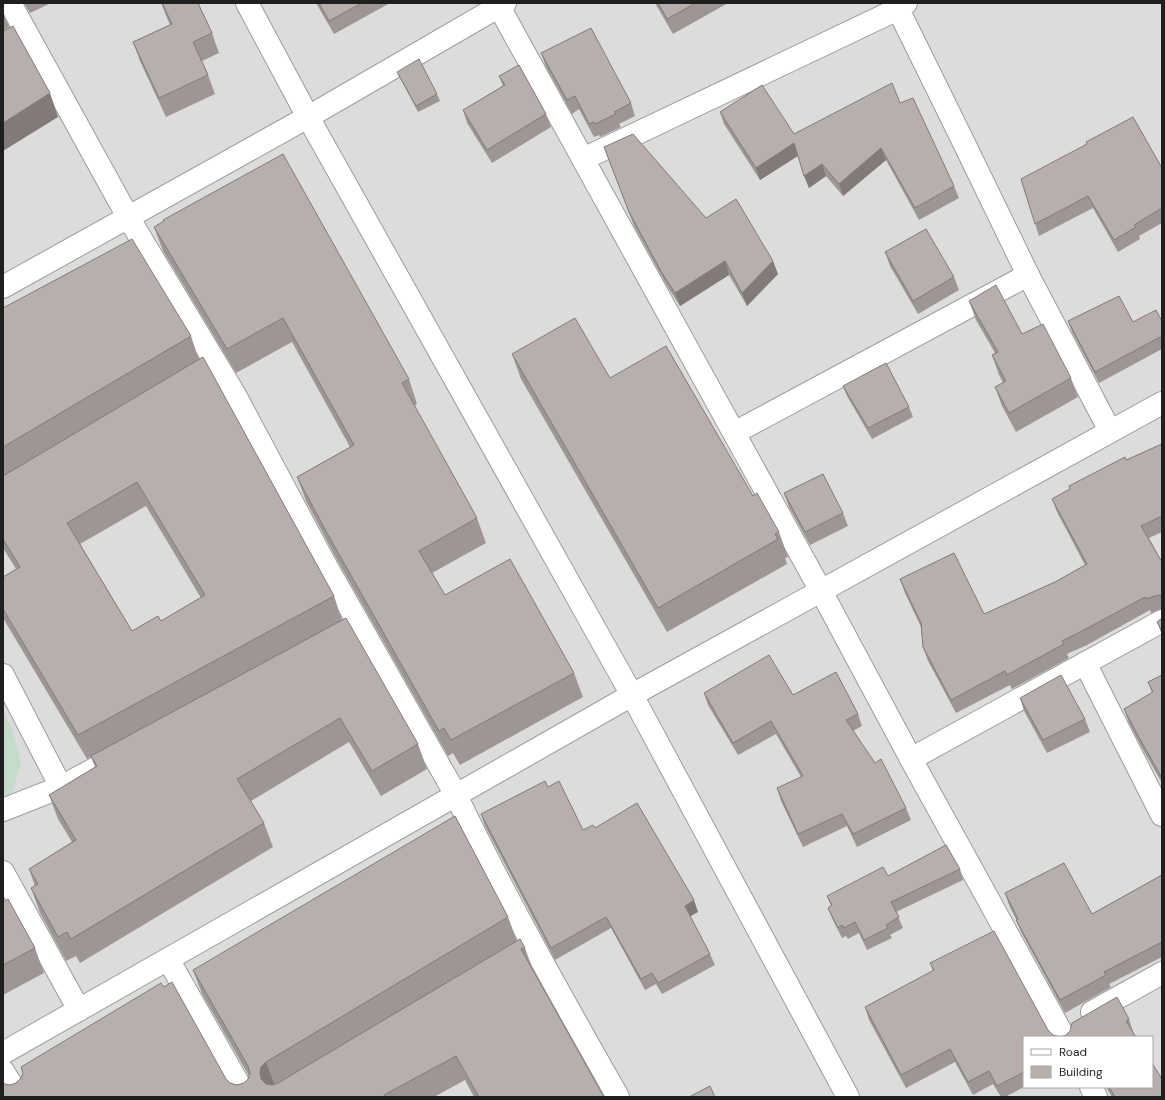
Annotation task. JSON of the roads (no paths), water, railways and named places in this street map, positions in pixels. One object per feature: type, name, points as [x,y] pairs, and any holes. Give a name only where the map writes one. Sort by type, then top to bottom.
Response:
[{"type":"street","points":[[10,3],[17,37],[235,395],[325,564],[456,795],[534,946],[618,1097]]},
{"type":"street","points":[[247,3],[308,117],[632,695],[848,1097]]},
{"type":"street","points":[[3,287],[308,117],[501,4],[583,159],[821,591],[910,759],[1062,1034],[1162,973]]},
{"type":"street","points":[[583,159],[902,6],[962,139],[1028,275],[1110,431]]},
{"type":"street","points":[[734,433],[1028,275]]},
{"type":"street","points":[[196,376],[217,364]]},
{"type":"street","points":[[3,1053],[632,695],[1162,403]]},
{"type":"street","points":[[910,759],[1162,621]]},
{"type":"street","points":[[339,636],[360,625]]},
{"type":"street","points":[[1084,663],[1162,815]]},
{"type":"street","points":[[3,675],[61,787]]},
{"type":"street","points":[[3,810],[61,787],[116,757]]},
{"type":"street","points":[[3,872],[79,1010]]},
{"type":"street","points":[[514,958],[534,946]]},
{"type":"street","points":[[168,959],[246,1097]]},
{"type":"street","points":[[3,1071],[19,1097]]},
{"type":"street","points":[[1092,1088],[1096,1097]]}]
